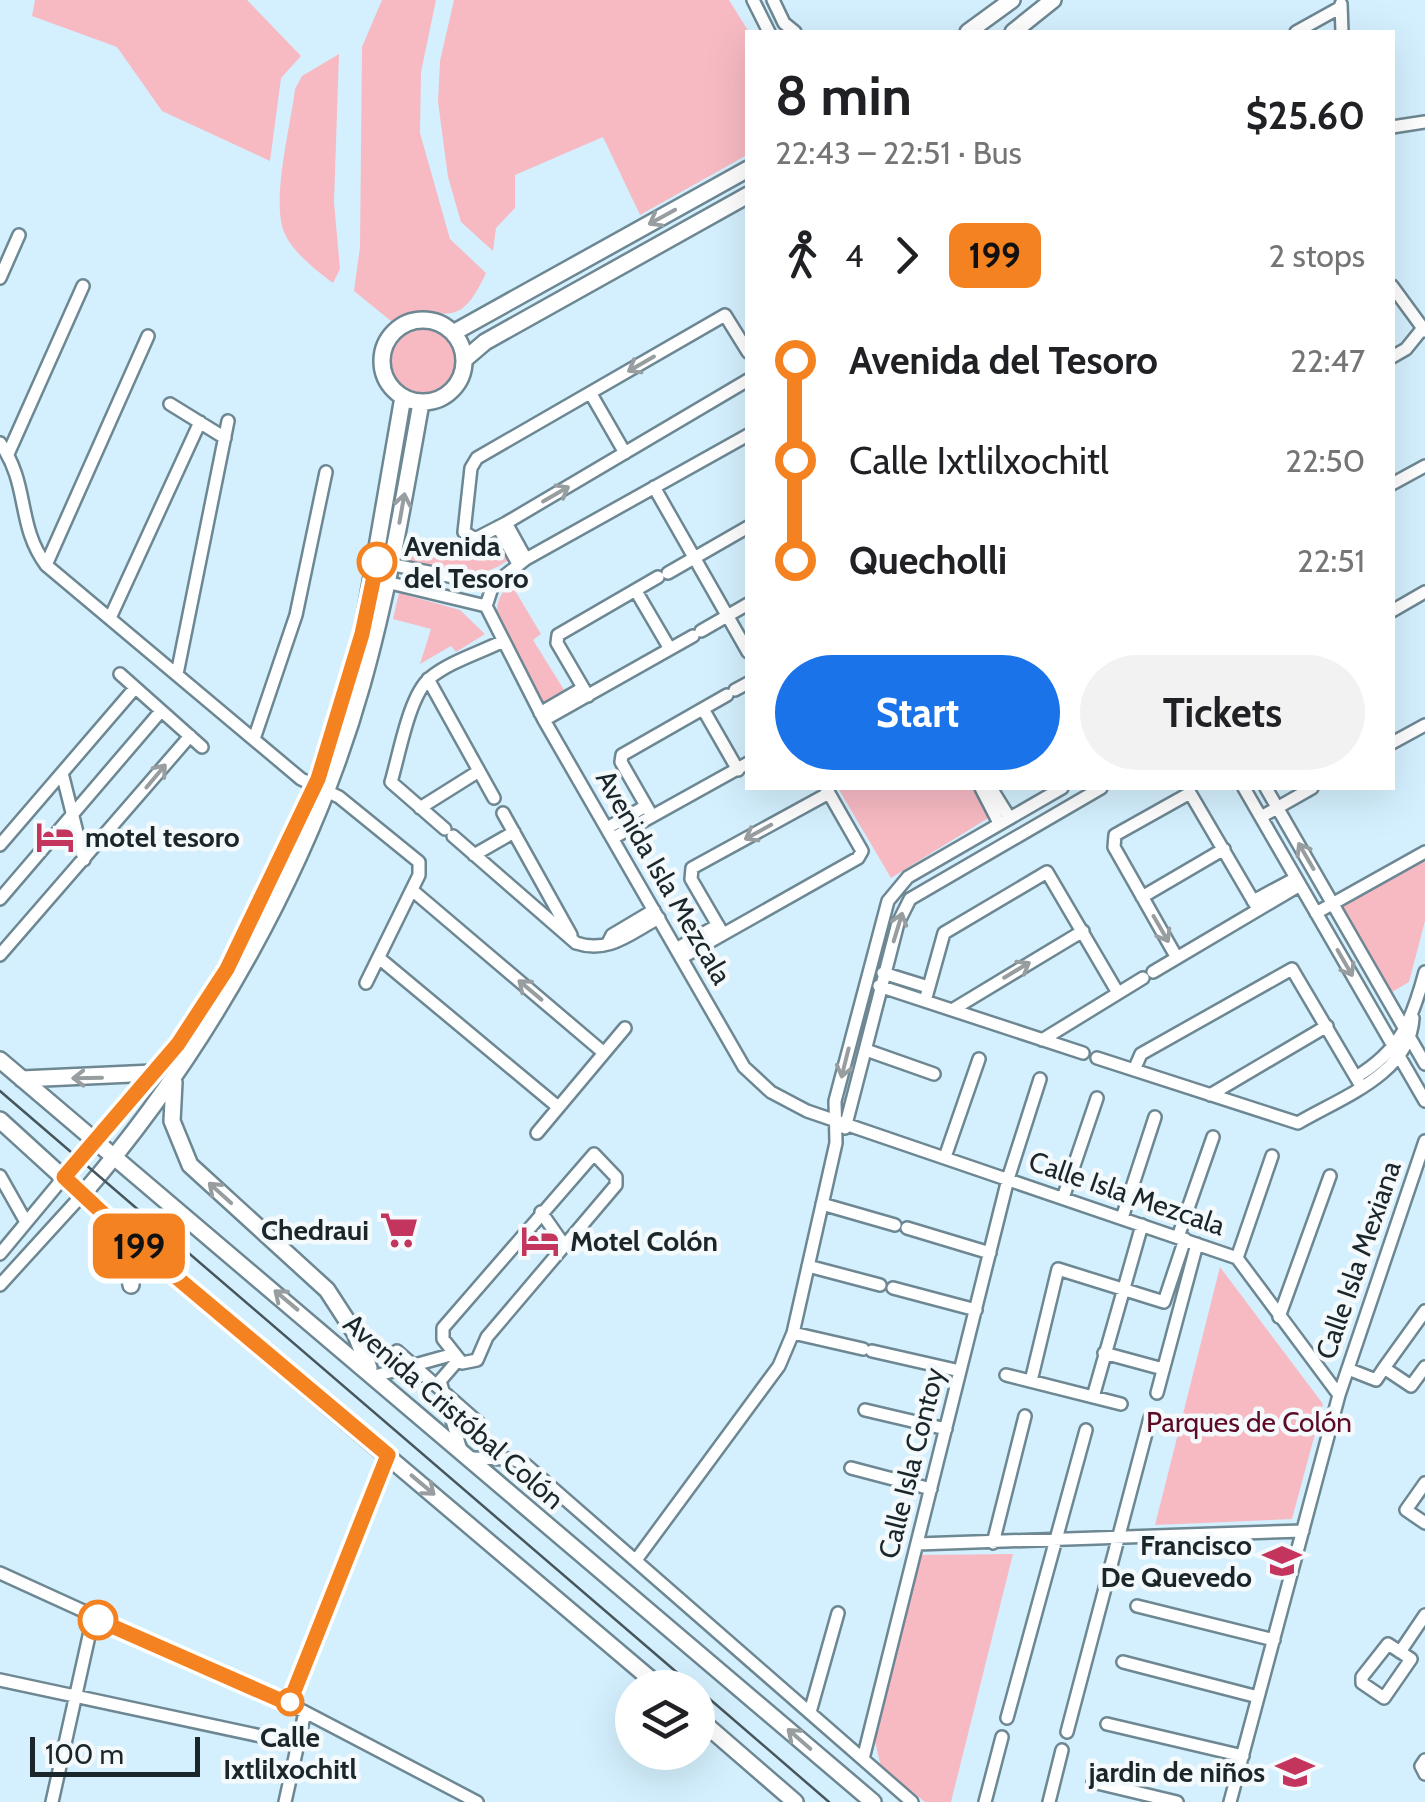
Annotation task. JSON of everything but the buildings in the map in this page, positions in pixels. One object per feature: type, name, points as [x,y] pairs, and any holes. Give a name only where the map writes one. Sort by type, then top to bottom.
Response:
[{"type":"main road","points":[[971,30],[1012,0]]},
{"type":"main road","points":[[1016,30],[1053,0]]},
{"type":"main road","points":[[453,333],[745,171]]},
{"type":"main road","points":[[464,360],[453,333],[422,319],[410,321],[390,335],[381,357],[386,380],[403,397],[421,403],[449,393],[457,384],[464,360],[485,342],[745,197]]},
{"type":"main road","points":[[83,1194],[174,1082],[260,930],[362,688],[384,563],[403,397]]},
{"type":"main road","points":[[384,563],[421,403]]},
{"type":"main road","points":[[64,1177],[178,1044],[227,969],[321,788]]},
{"type":"main road","name":"Avenida Cristóbal Colón","points":[[0,1060],[873,1802]]},
{"type":"main road","points":[[22,1079],[152,1073],[174,1082]]},
{"type":"main road","points":[[174,1082],[172,1121],[190,1165],[326,1290],[355,1332],[373,1374]]},
{"type":"main road","points":[[0,1120],[125,1234],[641,1670]]},
{"type":"main road","points":[[125,1234],[131,1285]]},
{"type":"main road","points":[[715,1733],[795,1802]]},
{"type":"street","points":[[773,0],[784,23],[793,30]]},
{"type":"street","points":[[755,1],[767,30]]},
{"type":"street","points":[[1299,30],[1341,4],[1342,30]]},
{"type":"street","points":[[1395,126],[1425,122]]},
{"type":"street","points":[[0,278],[19,235]]},
{"type":"street","points":[[84,286],[4,449],[21,480],[27,529],[46,564],[254,739],[418,862],[421,872],[366,983]]},
{"type":"street","points":[[1395,290],[1424,330],[1395,354]]},
{"type":"street","points":[[745,347],[725,315],[473,462],[464,532],[475,538],[502,525],[745,382]]},
{"type":"street","points":[[46,564],[148,336]]},
{"type":"street","points":[[1406,349],[1425,347]]},
{"type":"street","points":[[591,394],[625,454]]},
{"type":"street","points":[[170,404],[224,438]]},
{"type":"street","points":[[177,674],[228,421]]},
{"type":"street","points":[[110,618],[200,422]]},
{"type":"street","points":[[489,595],[522,562],[745,437]]},
{"type":"street","points":[[1395,482],[1425,466]]},
{"type":"street","points":[[254,739],[296,616],[326,472]]},
{"type":"street","points":[[656,486],[745,647]]},
{"type":"street","points":[[502,525],[522,562]]},
{"type":"street","points":[[586,692],[557,643],[558,635],[745,529]]},
{"type":"street","points":[[384,563],[489,595]]},
{"type":"street","points":[[381,581],[489,595]]},
{"type":"street","points":[[636,591],[670,650]]},
{"type":"street","points":[[1395,609],[1425,592]]},
{"type":"street","name":"Avenida Isla Mezcala","points":[[489,595],[499,639],[754,1079],[789,1104],[945,1157]]},
{"type":"street","points":[[542,716],[670,650],[745,606]]},
{"type":"street","points":[[499,639],[455,658],[418,692],[391,782],[576,943],[594,948],[608,943],[612,935],[656,914]]},
{"type":"street","points":[[120,674],[202,746]]},
{"type":"street","points":[[428,679],[494,798]]},
{"type":"street","points":[[649,811],[620,762],[622,755],[745,685]]},
{"type":"street","points":[[0,845],[135,688]]},
{"type":"street","points":[[610,833],[742,766],[703,708]]},
{"type":"street","points":[[0,898],[161,711]]},
{"type":"street","points":[[1395,741],[1425,724]]},
{"type":"street","points":[[0,955],[190,736]]},
{"type":"street","points":[[420,808],[479,771]]},
{"type":"street","points":[[62,773],[84,860]]},
{"type":"street","points":[[679,954],[861,854],[827,790],[692,868],[691,879],[720,929]]},
{"type":"street","points":[[982,790],[1004,820]]},
{"type":"street","points":[[993,790],[1004,820]]},
{"type":"street","points":[[636,1560],[779,1366],[794,1333],[836,1143],[834,1118],[884,910],[894,891],[908,877],[1058,790]]},
{"type":"street","points":[[836,1143],[848,1123],[900,916],[910,899],[1098,790]]},
{"type":"street","points":[[1245,790],[1425,1101]]},
{"type":"street","points":[[1267,790],[1425,1064]]},
{"type":"street","points":[[1260,817],[1308,790]]},
{"type":"street","points":[[1177,958],[1114,847],[1115,835],[1190,794],[1255,905]]},
{"type":"street","points":[[502,812],[576,943]]},
{"type":"street","points":[[474,855],[514,832]]},
{"type":"street","points":[[1142,897],[1224,849]]},
{"type":"street","points":[[1316,913],[1425,852]]},
{"type":"street","points":[[924,1001],[944,933],[1047,872],[1118,993]]},
{"type":"street","points":[[1042,1040],[1298,881]]},
{"type":"street","points":[[412,890],[604,1053]]},
{"type":"street","points":[[952,1010],[1083,931]]},
{"type":"street","points":[[379,958],[558,1108]]},
{"type":"street","points":[[1134,1070],[1141,1054],[1287,970],[1295,972],[1359,1082]]},
{"type":"street","points":[[1097,1058],[1298,1124],[1398,1054],[1409,1036],[1425,972]]},
{"type":"street","points":[[868,975],[928,988]]},
{"type":"street","points":[[884,980],[924,1001],[1082,1053]]},
{"type":"street","points":[[1210,1095],[1326,1026]]},
{"type":"street","points":[[537,1133],[625,1028]]},
{"type":"street","points":[[866,1050],[934,1074]]},
{"type":"street","points":[[945,1157],[979,1058]]},
{"type":"street","name":"Calle Isla Contoy","points":[[863,1760],[1008,1179],[1040,1079]]},
{"type":"street","points":[[1063,1198],[1097,1098]]},
{"type":"street","points":[[1122,1218],[1155,1118]]},
{"type":"street","points":[[1157,1393],[1187,1240],[1213,1137]]},
{"type":"street","name":"Calle Isla Mexiana","points":[[1230,1802],[1339,1395],[1425,1141]]},
{"type":"street","points":[[590,1154],[598,1156],[616,1177],[616,1185],[564,1245],[487,1337],[478,1360],[466,1365],[443,1339],[443,1328],[590,1154]]},
{"type":"street","points":[[1237,1258],[1272,1156]]},
{"type":"street","name":"Calle Isla Mezcala","points":[[945,1157],[1237,1258],[1339,1395]]},
{"type":"street","points":[[0,1176],[26,1222]]},
{"type":"street","points":[[1279,1317],[1330,1176]]},
{"type":"street","points":[[0,1254],[64,1177]]},
{"type":"street","points":[[0,1285],[83,1194]]},
{"type":"street","points":[[44,1201],[42,1210],[48,1218],[61,1218]]},
{"type":"street","points":[[822,1204],[990,1252]]},
{"type":"street","points":[[541,1212],[564,1245]]},
{"type":"street","points":[[1094,1397],[1120,1292],[1142,1224]]},
{"type":"street","points":[[1031,1381],[1058,1269],[1120,1292],[1164,1302],[1187,1240]]},
{"type":"street","points":[[808,1266],[976,1310]]},
{"type":"street","points":[[1348,1368],[1376,1380],[1425,1311]]},
{"type":"street","points":[[794,1333],[960,1371]]},
{"type":"street","points":[[397,1351],[481,1425]]},
{"type":"street","points":[[1104,1353],[1163,1369]]},
{"type":"street","points":[[373,1374],[457,1356]]},
{"type":"street","points":[[457,1356],[440,1381],[466,1454],[512,1459],[526,1465],[912,1802]]},
{"type":"street","points":[[1384,1368],[1412,1386],[1425,1367]]},
{"type":"street","points":[[1006,1375],[1121,1404]]},
{"type":"street","points":[[864,1410],[946,1429]]},
{"type":"street","points":[[993,1543],[1025,1416]]},
{"type":"street","points":[[1067,1732],[1150,1418]]},
{"type":"street","points":[[1007,1718],[1086,1430]]},
{"type":"street","points":[[289,1704],[388,1455]]},
{"type":"street","points":[[851,1468],[931,1489]]},
{"type":"street","points":[[1425,1483],[1406,1510],[1425,1523]]},
{"type":"street","points":[[917,1544],[1303,1532]]},
{"type":"street","points":[[0,1572],[289,1704],[477,1802]]},
{"type":"street","points":[[1137,1606],[1274,1640]]},
{"type":"street","points":[[810,1712],[838,1613]]},
{"type":"street","points":[[1400,1652],[1425,1615]]},
{"type":"street","points":[[52,1802],[94,1618]]},
{"type":"street","points":[[1384,1645],[1400,1652],[1411,1660],[1410,1665],[1389,1696],[1362,1683],[1384,1645]]},
{"type":"street","points":[[1123,1662],[1258,1697]]},
{"type":"street","points":[[0,1680],[298,1744]]},
{"type":"street","points":[[286,1802],[305,1712]]},
{"type":"street","points":[[1107,1724],[1243,1756]]},
{"type":"street","points":[[986,1802],[1002,1737]]},
{"type":"street","points":[[1050,1802],[1062,1750]]},
{"type":"street","points":[[1425,1760],[1421,1766],[1425,1774]]},
{"type":"street","points":[[1093,1782],[1177,1802]]},
{"type":"green space","points":[[35,0],[247,0],[301,56],[281,78],[270,161],[162,111],[117,47],[32,16]]},
{"type":"green space","points":[[382,0],[436,0],[421,72],[420,133],[450,239],[486,273],[476,293],[457,311],[391,321],[354,291],[360,247],[362,47]]},
{"type":"green space","points":[[454,0],[729,0],[748,30],[745,156],[640,215],[603,137],[515,175],[515,208],[496,228],[493,251],[461,222],[448,177],[438,102],[440,61]]},
{"type":"green space","points":[[339,54],[334,202],[340,269],[333,283],[293,247],[284,232],[280,201],[295,89],[302,76]]},
{"type":"green space","points":[[421,327],[434,329],[445,337],[453,348],[453,374],[445,385],[434,393],[421,395],[408,393],[397,385],[389,374],[387,361],[389,348],[397,337],[408,329]]},
{"type":"green space","points":[[410,539],[452,546],[477,556],[500,547],[508,560],[484,572],[446,571],[406,561]]},
{"type":"green space","points":[[511,584],[541,634],[533,640],[566,693],[548,705],[542,704],[514,660],[499,627],[500,597]]},
{"type":"green space","points":[[399,593],[460,610],[485,634],[456,652],[451,646],[420,664],[431,629],[393,619]]},
{"type":"green space","points":[[839,790],[979,790],[993,815],[891,878]]},
{"type":"green space","points":[[1425,860],[1425,921],[1409,982],[1392,992],[1342,906]]},
{"type":"green space","name":"Parques de Colón","points":[[1220,1267],[1323,1404],[1292,1519],[1155,1525]]},
{"type":"green space","points":[[1013,1554],[951,1802],[925,1802],[881,1767],[874,1737],[920,1555]]},
{"type":"tram line","points":[[0,1091],[674,1670]]},
{"type":"tram line","points":[[715,1704],[829,1802]]},
{"type":"bus line","name":"199","points":[[98,1620],[289,1704],[388,1455],[125,1234],[64,1177],[178,1044],[227,969],[318,779],[362,634],[377,562]]},
{"type":"place","name":"Avenida del Tesoro","points":[[377,562]]},
{"type":"place","name":"motel tesoro","points":[[55,837]]},
{"type":"place","name":"Chedraui","points":[[399,1230]]},
{"type":"place","name":"Motel Colón","points":[[540,1241]]},
{"type":"place","name":"Francisco De Quevedo","points":[[1282,1561]]},
{"type":"place","name":"Calle Ixtlilxochitl","points":[[290,1702]]},
{"type":"place","name":"jardin de niños","points":[[1295,1772]]}]
